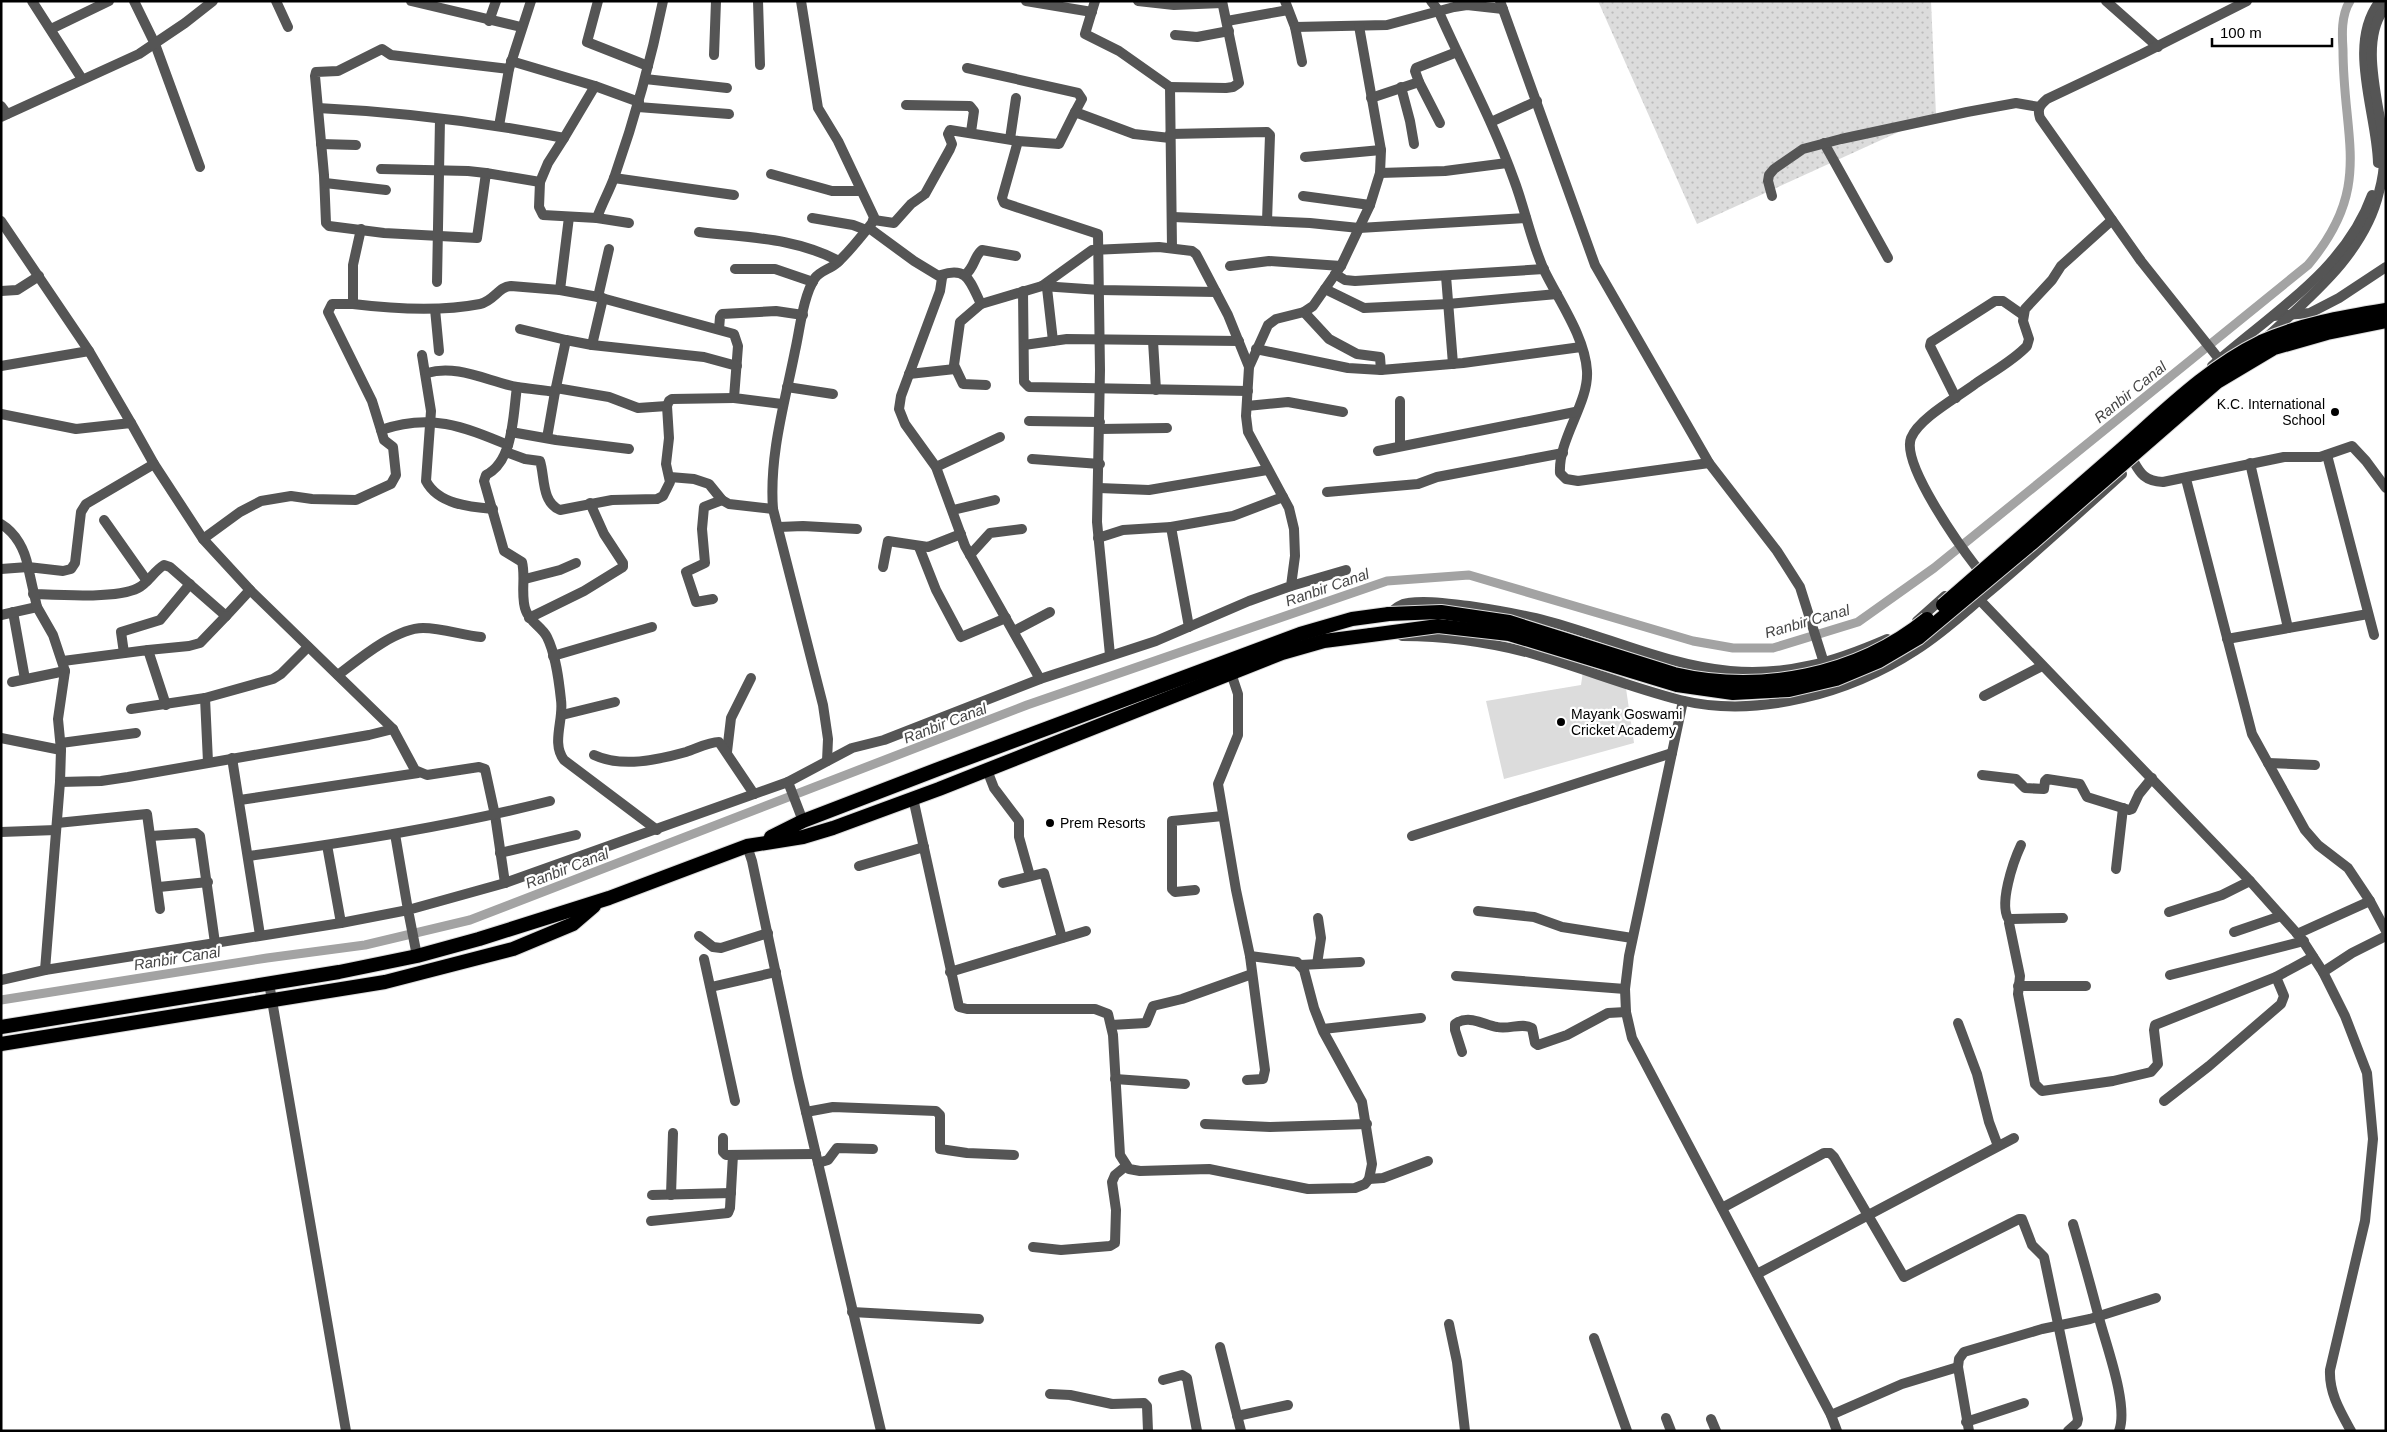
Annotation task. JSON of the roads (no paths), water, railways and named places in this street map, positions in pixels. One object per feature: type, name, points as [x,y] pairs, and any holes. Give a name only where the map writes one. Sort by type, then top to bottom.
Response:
[{"type":"highway","points":[[761,842],[803,821],[1114,702],[1300,634],[1352,619],[1389,614],[1441,612],[1508,622],[1527,626],[1640,664],[1693,678],[1743,682],[1773,681],[1822,672],[1877,651],[1917,627],[2184,394],[2234,358],[2260,343],[2300,328],[2386,310]]},
{"type":"highway","points":[[1,1027],[339,972],[416,950],[479,939],[650,883],[746,846],[816,834],[987,770],[1231,673],[1305,646],[1438,626],[1509,634],[1677,685],[1733,693],[1790,690],[1836,680],[1879,661],[1918,638],[2032,543],[2217,382],[2274,348],[2327,333],[2386,321]]},
{"type":"highway","points":[[1,1044],[385,982],[513,949],[573,924],[604,899]]},
{"type":"street","points":[[32,1],[82,79]]},
{"type":"street","points":[[51,28],[109,1]]},
{"type":"street","points":[[134,1],[155,44],[200,167]]},
{"type":"street","points":[[3,112],[139,54],[213,1]]},
{"type":"street","points":[[276,1],[288,27]]},
{"type":"street","points":[[410,1],[521,27]]},
{"type":"street","points":[[489,21],[496,1]]},
{"type":"street","points":[[499,126],[510,65],[531,1]]},
{"type":"street","points":[[598,1],[587,42],[648,66]]},
{"type":"street","points":[[598,218],[614,178],[639,104],[659,30],[664,1]]},
{"type":"street","points":[[714,55],[716,1]]},
{"type":"street","points":[[758,1],[760,65]]},
{"type":"street","points":[[801,1],[818,108],[838,141],[861,191],[869,226],[914,261],[941,275],[956,271],[966,275],[981,304]]},
{"type":"street","points":[[1026,1],[1092,12]]},
{"type":"street","points":[[1095,1],[1084,34],[1119,51],[1170,87],[1226,88],[1236,85],[1240,78],[1222,2],[1174,5],[1138,1]]},
{"type":"street","points":[[1431,1],[1438,10],[1491,122],[1544,269],[1572,324],[1585,359],[1587,379],[1562,453],[1560,473],[1571,481],[1709,463]]},
{"type":"street","points":[[2106,1],[2158,46]]},
{"type":"street","points":[[2039,107],[2047,99],[2247,1]]},
{"type":"street","points":[[1389,614],[1397,607],[1407,603],[1437,602],[1489,609],[1548,621],[1663,657],[1711,669],[1774,672],[1880,642],[1904,630],[1961,582],[1974,564],[2273,316],[2342,251],[2358,226],[2372,194],[2377,170],[2377,148],[2364,49],[2365,33],[2380,1]]},
{"type":"street","points":[[1295,27],[1359,26],[1396,23],[1438,10],[1467,6],[1502,5],[1595,265],[1709,463],[1777,551],[1800,587],[1823,659]]},
{"type":"street","points":[[1175,34],[1197,37],[1287,6],[1295,27],[1302,62]]},
{"type":"street","points":[[1370,635],[1480,642],[1530,653],[1683,701],[1728,706],[1760,704],[1828,691],[1894,663],[1916,651],[1940,634],[2047,544],[2290,315],[2349,254],[2366,227],[2379,193],[2384,171],[2384,148],[2372,44],[2378,18],[2386,7]]},
{"type":"street","points":[[1291,586],[1295,556],[1294,529],[1289,508],[1248,432],[1249,367],[1265,330],[1271,322],[1304,312],[1313,306],[1338,270],[1370,205],[1380,173],[1381,150],[1359,26]]},
{"type":"street","points":[[486,173],[478,238],[329,226],[326,223],[325,183],[316,72],[336,72],[382,49],[388,54],[510,65],[595,86],[639,104],[729,114]]},
{"type":"street","points":[[1440,123],[1415,71],[1416,68],[1457,52]]},
{"type":"street","points":[[812,218],[869,226],[897,220],[911,204],[927,191],[951,146],[948,131],[950,130],[1014,140],[1059,144],[1082,99],[1078,93],[967,68]]},
{"type":"street","points":[[645,79],[727,88]]},
{"type":"street","points":[[1371,98],[1419,82]]},
{"type":"street","points":[[595,86],[548,163],[540,182],[540,212],[546,216],[598,218],[629,223]]},
{"type":"street","points":[[1170,87],[1172,248]]},
{"type":"street","points":[[1400,88],[1410,121],[1414,144]]},
{"type":"street","points":[[1016,98],[1014,140],[1002,198],[1004,203],[1094,231],[1098,234],[1100,290],[1098,538],[1110,655]]},
{"type":"street","points":[[1491,122],[1537,101]]},
{"type":"street","points":[[1772,196],[1768,178],[1774,169],[1803,149],[2016,103],[2039,107]]},
{"type":"street","points":[[906,105],[970,106],[974,111],[971,132]]},
{"type":"street","points":[[2039,107],[2040,118],[2112,220],[2195,332],[2219,360]]},
{"type":"street","points":[[318,108],[390,112],[499,126],[564,138]]},
{"type":"street","points":[[1075,112],[1134,134],[1170,136],[1266,132],[1270,135],[1267,221]]},
{"type":"street","points":[[437,282],[440,119]]},
{"type":"street","points":[[1824,143],[1888,258]]},
{"type":"street","points":[[321,144],[356,145]]},
{"type":"street","points":[[1305,157],[1381,150]]},
{"type":"street","points":[[1380,173],[1445,171],[1507,164]]},
{"type":"street","points":[[382,170],[468,170],[540,182]]},
{"type":"street","points":[[771,174],[832,191],[861,191]]},
{"type":"street","points":[[614,178],[734,195]]},
{"type":"street","points":[[325,183],[386,190]]},
{"type":"street","points":[[1303,196],[1370,205]]},
{"type":"street","points":[[560,290],[569,216]]},
{"type":"street","points":[[1173,217],[1310,222],[1359,228],[1526,218]]},
{"type":"street","points":[[1974,564],[1948,530],[1914,464],[1910,444],[1914,433],[1920,425],[2027,346],[2029,340],[2022,321],[2026,309],[2052,280],[2061,266],[2112,220]]},
{"type":"street","points":[[1,222],[88,351],[154,464],[203,539],[250,590],[393,728],[412,766],[418,773]]},
{"type":"street","points":[[827,761],[828,739],[823,705],[773,509],[773,487],[782,404],[813,282],[818,274],[830,269],[839,262],[869,226]]},
{"type":"street","points":[[353,304],[353,265],[361,230]]},
{"type":"street","points":[[699,232],[785,241],[817,250],[839,262]]},
{"type":"street","points":[[1044,287],[1086,253],[1099,249],[1172,248],[1196,254],[1239,341],[1249,367]]},
{"type":"street","points":[[592,345],[609,249]]},
{"type":"street","points":[[966,275],[972,269],[978,252],[982,250],[1016,256]]},
{"type":"street","points":[[1230,266],[1268,261],[1338,270],[1345,280],[1355,281],[1544,269]]},
{"type":"street","points":[[2273,316],[2310,313],[2317,310],[2386,267]]},
{"type":"street","points":[[734,269],[775,269],[813,282]]},
{"type":"street","points":[[941,275],[940,291],[900,402],[902,416],[909,431],[936,467],[970,555],[1040,679]]},
{"type":"street","points":[[1,291],[16,290],[38,276]]},
{"type":"street","points":[[1446,276],[1453,364]]},
{"type":"street","points":[[203,539],[236,515],[261,501],[291,496],[312,499],[356,500],[391,484],[396,475],[393,447],[384,440],[372,400],[328,312],[332,304],[435,309],[485,303],[508,286],[560,290],[601,297],[734,334],[737,338],[734,398]]},
{"type":"street","points":[[1044,287],[1053,341]]},
{"type":"street","points":[[986,385],[963,384],[955,369],[960,322],[981,304],[1023,291],[1044,287],[1216,292]]},
{"type":"street","points":[[1325,289],[1364,308],[1448,304],[1557,294]]},
{"type":"street","points":[[1023,291],[1024,382],[1029,387],[1099,390],[1248,391]]},
{"type":"street","points":[[1956,398],[1930,346],[1931,342],[1995,301],[2003,301],[2023,315]]},
{"type":"street","points":[[435,309],[439,351]]},
{"type":"street","points":[[719,329],[722,314],[776,311],[803,316]]},
{"type":"street","points":[[1304,312],[1329,339],[1357,354],[1380,357],[1381,370]]},
{"type":"street","points":[[520,329],[592,345],[704,357],[737,366]]},
{"type":"street","points":[[1024,345],[1067,339],[1239,341]]},
{"type":"street","points":[[547,438],[566,340]]},
{"type":"street","points":[[1153,341],[1156,390]]},
{"type":"street","points":[[1256,349],[1348,368],[1381,370],[1453,364],[1581,347]]},
{"type":"street","points":[[1,366],[88,351]]},
{"type":"street","points":[[422,355],[426,373],[431,422],[425,474],[430,488],[441,497],[462,505],[492,509]]},
{"type":"street","points":[[909,374],[955,369]]},
{"type":"street","points":[[426,373],[444,370],[455,371],[517,387],[609,396],[638,408],[667,406]]},
{"type":"street","points":[[517,387],[507,448],[496,469],[485,476],[504,551],[522,562],[525,579],[524,604],[529,618],[546,635],[553,656],[562,701],[558,748],[564,760],[657,830]]},
{"type":"street","points":[[786,387],[832,394]]},
{"type":"street","points":[[381,430],[402,423],[431,422],[467,428],[525,459],[540,461],[544,486],[555,507],[560,510],[590,503],[661,498],[666,492],[670,477],[666,464],[669,438],[667,406],[672,399],[734,398],[782,404]]},
{"type":"street","points":[[1400,401],[1400,446]]},
{"type":"street","points":[[1247,406],[1288,402],[1343,412]]},
{"type":"street","points":[[1378,451],[1575,412]]},
{"type":"street","points":[[1,414],[76,429],[131,422]]},
{"type":"street","points":[[1029,422],[1167,428]]},
{"type":"street","points":[[511,432],[628,449]]},
{"type":"street","points":[[936,467],[1000,437]]},
{"type":"street","points":[[2122,443],[2140,473],[2151,481],[2186,479],[2250,463],[2284,457],[2312,458],[2327,455],[2349,446],[2355,447],[2386,488]]},
{"type":"street","points":[[1327,492],[1418,484],[1437,477],[1562,453]]},
{"type":"street","points":[[2327,455],[2374,635]]},
{"type":"street","points":[[1032,459],[1100,464]]},
{"type":"street","points":[[2250,463],[2288,628]]},
{"type":"street","points":[[1,569],[28,567],[63,571],[71,568],[74,562],[81,512],[86,504],[154,464]]},
{"type":"street","points":[[1098,488],[1149,490],[1268,470]]},
{"type":"street","points":[[670,477],[686,477],[709,484],[722,500],[735,506],[773,509]]},
{"type":"street","points":[[2186,479],[2248,724],[2312,839],[2348,868],[2370,901],[2386,931]]},
{"type":"street","points":[[1098,538],[1124,530],[1171,527],[1233,516],[1283,496]]},
{"type":"street","points":[[713,599],[696,601],[686,572],[705,563],[702,529],[704,507],[722,500]]},
{"type":"street","points":[[953,510],[995,500]]},
{"type":"street","points":[[529,618],[584,590],[623,567],[623,563],[604,534],[590,503]]},
{"type":"street","points":[[104,520],[147,581]]},
{"type":"street","points":[[1,524],[12,534],[24,550],[37,608],[54,635],[64,666],[58,719],[61,747],[60,782],[45,970]]},
{"type":"street","points":[[778,527],[812,526],[857,529]]},
{"type":"street","points":[[1171,527],[1189,628]]},
{"type":"street","points":[[970,555],[990,533],[1022,529]]},
{"type":"street","points":[[883,567],[888,540],[919,547],[928,547],[961,534]]},
{"type":"street","points":[[919,547],[936,590],[961,638],[1006,618]]},
{"type":"street","points":[[525,579],[560,570],[576,563]]},
{"type":"street","points":[[33,594],[113,593],[135,590],[161,567],[167,565],[226,616]]},
{"type":"street","points":[[1,980],[45,970],[341,923],[408,910],[505,883],[754,794],[790,786],[827,761],[852,748],[884,740],[1040,679],[1189,628],[1249,601],[1291,586],[1346,570]]},
{"type":"street","points":[[1961,582],[2152,778],[2202,833],[2250,881],[2301,938],[2323,972],[2345,1016],[2365,1065],[2371,1108],[2372,1156],[2365,1221],[2330,1370],[2331,1389],[2334,1400],[2351,1431]]},
{"type":"street","points":[[124,653],[121,632],[160,620],[190,584]]},
{"type":"street","points":[[12,682],[64,666],[124,653],[196,644],[204,640],[250,590]]},
{"type":"street","points":[[1,615],[37,608]]},
{"type":"street","points":[[13,612],[25,679]]},
{"type":"street","points":[[1014,630],[1050,612]]},
{"type":"street","points":[[2227,640],[2368,614]]},
{"type":"street","points":[[553,656],[652,627]]},
{"type":"street","points":[[338,675],[370,652],[406,632],[421,628],[481,637]]},
{"type":"street","points":[[131,709],[205,698],[273,679],[281,674],[308,647]]},
{"type":"street","points":[[148,650],[166,705]]},
{"type":"street","points":[[1984,696],[2042,666]]},
{"type":"street","points":[[1231,673],[1238,694],[1238,735],[1218,781],[1222,816],[1250,956],[1266,1075],[1263,1079],[1247,1080]]},
{"type":"street","points":[[727,752],[731,718],[751,678]]},
{"type":"street","points":[[205,698],[208,762]]},
{"type":"street","points":[[1683,701],[1632,938],[1625,989],[1628,1026],[1649,1072],[1831,1415],[1837,1431]]},
{"type":"street","points":[[562,716],[615,702]]},
{"type":"street","points":[[60,782],[119,778],[368,735],[393,728]]},
{"type":"street","points":[[1,738],[61,747],[136,733]]},
{"type":"street","points":[[594,756],[602,759],[630,762],[685,752],[717,742],[727,752],[754,794]]},
{"type":"street","points":[[1412,836],[1672,753]]},
{"type":"street","points":[[232,758],[249,856],[260,936]]},
{"type":"street","points":[[2268,763],[2315,765]]},
{"type":"street","points":[[240,800],[418,773],[435,774],[482,767],[486,770],[495,815],[505,883]]},
{"type":"street","points":[[987,770],[994,788],[1019,821],[1019,837],[1030,876]]},
{"type":"street","points":[[1982,775],[2016,779],[2025,788],[2044,789],[2045,781],[2048,779],[2080,784],[2087,797],[2132,809],[2142,790],[2152,778]]},
{"type":"street","points":[[790,786],[803,821]]},
{"type":"street","points":[[913,798],[956,1003],[961,1008],[1095,1009],[1108,1014],[1111,1026],[1120,1155],[1129,1169],[1140,1171],[1209,1169],[1308,1189],[1355,1188],[1365,1184],[1369,1179],[1372,1164],[1367,1124],[1360,1094],[1323,1029],[1300,965]]},
{"type":"street","points":[[249,856],[327,846],[395,834],[495,815],[550,801]]},
{"type":"street","points":[[2116,869],[2123,808]]},
{"type":"street","points":[[1,832],[144,813],[148,816],[152,836],[160,909]]},
{"type":"street","points":[[1195,890],[1175,892],[1172,889],[1172,821],[1222,816]]},
{"type":"street","points":[[152,836],[198,834],[201,839],[215,943]]},
{"type":"street","points":[[395,834],[416,950]]},
{"type":"street","points":[[500,853],[576,835]]},
{"type":"street","points":[[2021,845],[2012,866],[2005,912],[2010,921],[2009,927],[2020,976],[2018,994],[2035,1084],[2042,1091],[2104,1083],[2151,1072],[2158,1064],[2154,1030],[2156,1025],[2276,977],[2314,957]]},
{"type":"street","points":[[327,846],[341,923]]},
{"type":"street","points":[[746,846],[752,861],[776,972],[812,1111],[852,1312],[881,1431]]},
{"type":"street","points":[[859,866],[924,847]]},
{"type":"street","points":[[1004,883],[1042,872],[1045,874],[1062,938]]},
{"type":"street","points":[[2169,912],[2222,895],[2250,881]]},
{"type":"street","points":[[158,888],[208,882]]},
{"type":"street","points":[[2170,975],[2301,938],[2370,901]]},
{"type":"street","points":[[1478,911],[1534,917],[1562,927],[1632,938]]},
{"type":"street","points":[[2234,932],[2281,916]]},
{"type":"street","points":[[1317,964],[1321,938],[1318,918]]},
{"type":"street","points":[[2010,921],[2063,918]]},
{"type":"street","points":[[950,972],[1086,931]]},
{"type":"street","points":[[700,936],[713,947],[720,948],[768,933]]},
{"type":"street","points":[[2323,972],[2352,952],[2386,936]]},
{"type":"street","points":[[1250,956],[1289,961],[1300,965],[1360,962]]},
{"type":"street","points":[[704,959],[735,1101]]},
{"type":"street","points":[[711,986],[776,972]]},
{"type":"street","points":[[1111,1026],[1146,1022],[1153,1006],[1182,999],[1252,974]]},
{"type":"street","points":[[1456,976],[1625,989]]},
{"type":"street","points":[[2164,1101],[2209,1066],[2281,1004],[2284,996],[2276,977]]},
{"type":"street","points":[[269,983],[346,1431]]},
{"type":"street","points":[[2018,986],[2086,986]]},
{"type":"street","points":[[1462,1052],[1455,1030],[1456,1024],[1459,1021],[1480,1020],[1497,1028],[1528,1026],[1532,1028],[1538,1045],[1568,1035],[1608,1013],[1626,1012]]},
{"type":"street","points":[[1323,1029],[1421,1018]]},
{"type":"street","points":[[1958,1023],[1977,1074],[1989,1122],[1998,1146]]},
{"type":"street","points":[[1115,1079],[1185,1084]]},
{"type":"street","points":[[812,1111],[872,1108],[936,1111],[940,1115],[940,1149],[967,1154],[1014,1155]]},
{"type":"street","points":[[1205,1124],[1279,1127],[1367,1124]]},
{"type":"street","points":[[671,1195],[673,1133]]},
{"type":"street","points":[[723,1138],[724,1154],[733,1155],[821,1160],[837,1148],[873,1149]]},
{"type":"street","points":[[1757,1274],[2014,1138]]},
{"type":"street","points":[[1722,1208],[1827,1153],[1834,1156],[1866,1215],[1904,1276],[2022,1219],[2032,1245],[2043,1254],[2078,1419],[2077,1424],[2068,1431]]},
{"type":"street","points":[[651,1221],[727,1214],[730,1208],[733,1155]]},
{"type":"street","points":[[1369,1179],[1383,1178],[1428,1161]]},
{"type":"street","points":[[1033,1246],[1067,1250],[1110,1246],[1115,1243],[1116,1210],[1112,1182],[1115,1175],[1126,1166]]},
{"type":"street","points":[[652,1196],[731,1193]]},
{"type":"street","points":[[2073,1224],[2094,1317],[2116,1383],[2122,1415],[2119,1431]]},
{"type":"street","points":[[2024,1402],[1968,1426],[1958,1367],[1959,1359],[1964,1352],[2058,1325],[2078,1322],[2156,1298]]},
{"type":"street","points":[[852,1312],[979,1319]]},
{"type":"street","points":[[1449,1324],[1457,1362],[1465,1431]]},
{"type":"street","points":[[1594,1338],[1627,1431]]},
{"type":"street","points":[[1220,1347],[1241,1431]]},
{"type":"street","points":[[1831,1415],[1902,1384],[1958,1367]]},
{"type":"street","points":[[1163,1380],[1182,1375],[1187,1378],[1197,1431]]},
{"type":"street","points":[[1050,1394],[1070,1395],[1117,1404],[1144,1403],[1147,1406],[1148,1431]]},
{"type":"street","points":[[1237,1416],[1288,1405]]},
{"type":"street","points":[[1666,1418],[1671,1431]]},
{"type":"street","points":[[1711,1419],[1716,1431]]},
{"type":"waterway","name":"Ranbir Canal","points":[[1,1000],[267,958],[365,945],[470,920],[1027,705],[1387,581],[1469,575],[1693,641],[1733,648],[1773,648],[1858,622],[1934,568],[2308,265],[2328,237],[2341,211],[2348,186],[2350,162],[2342,32],[2345,12],[2350,1]]},
{"type":"place","name":"K.C. International School","points":[[2335,412]]},
{"type":"place","name":"Mayank Goswami Cricket Academy","points":[[1561,722]]},
{"type":"place","name":"Prem Resorts","points":[[1050,823]]}]
